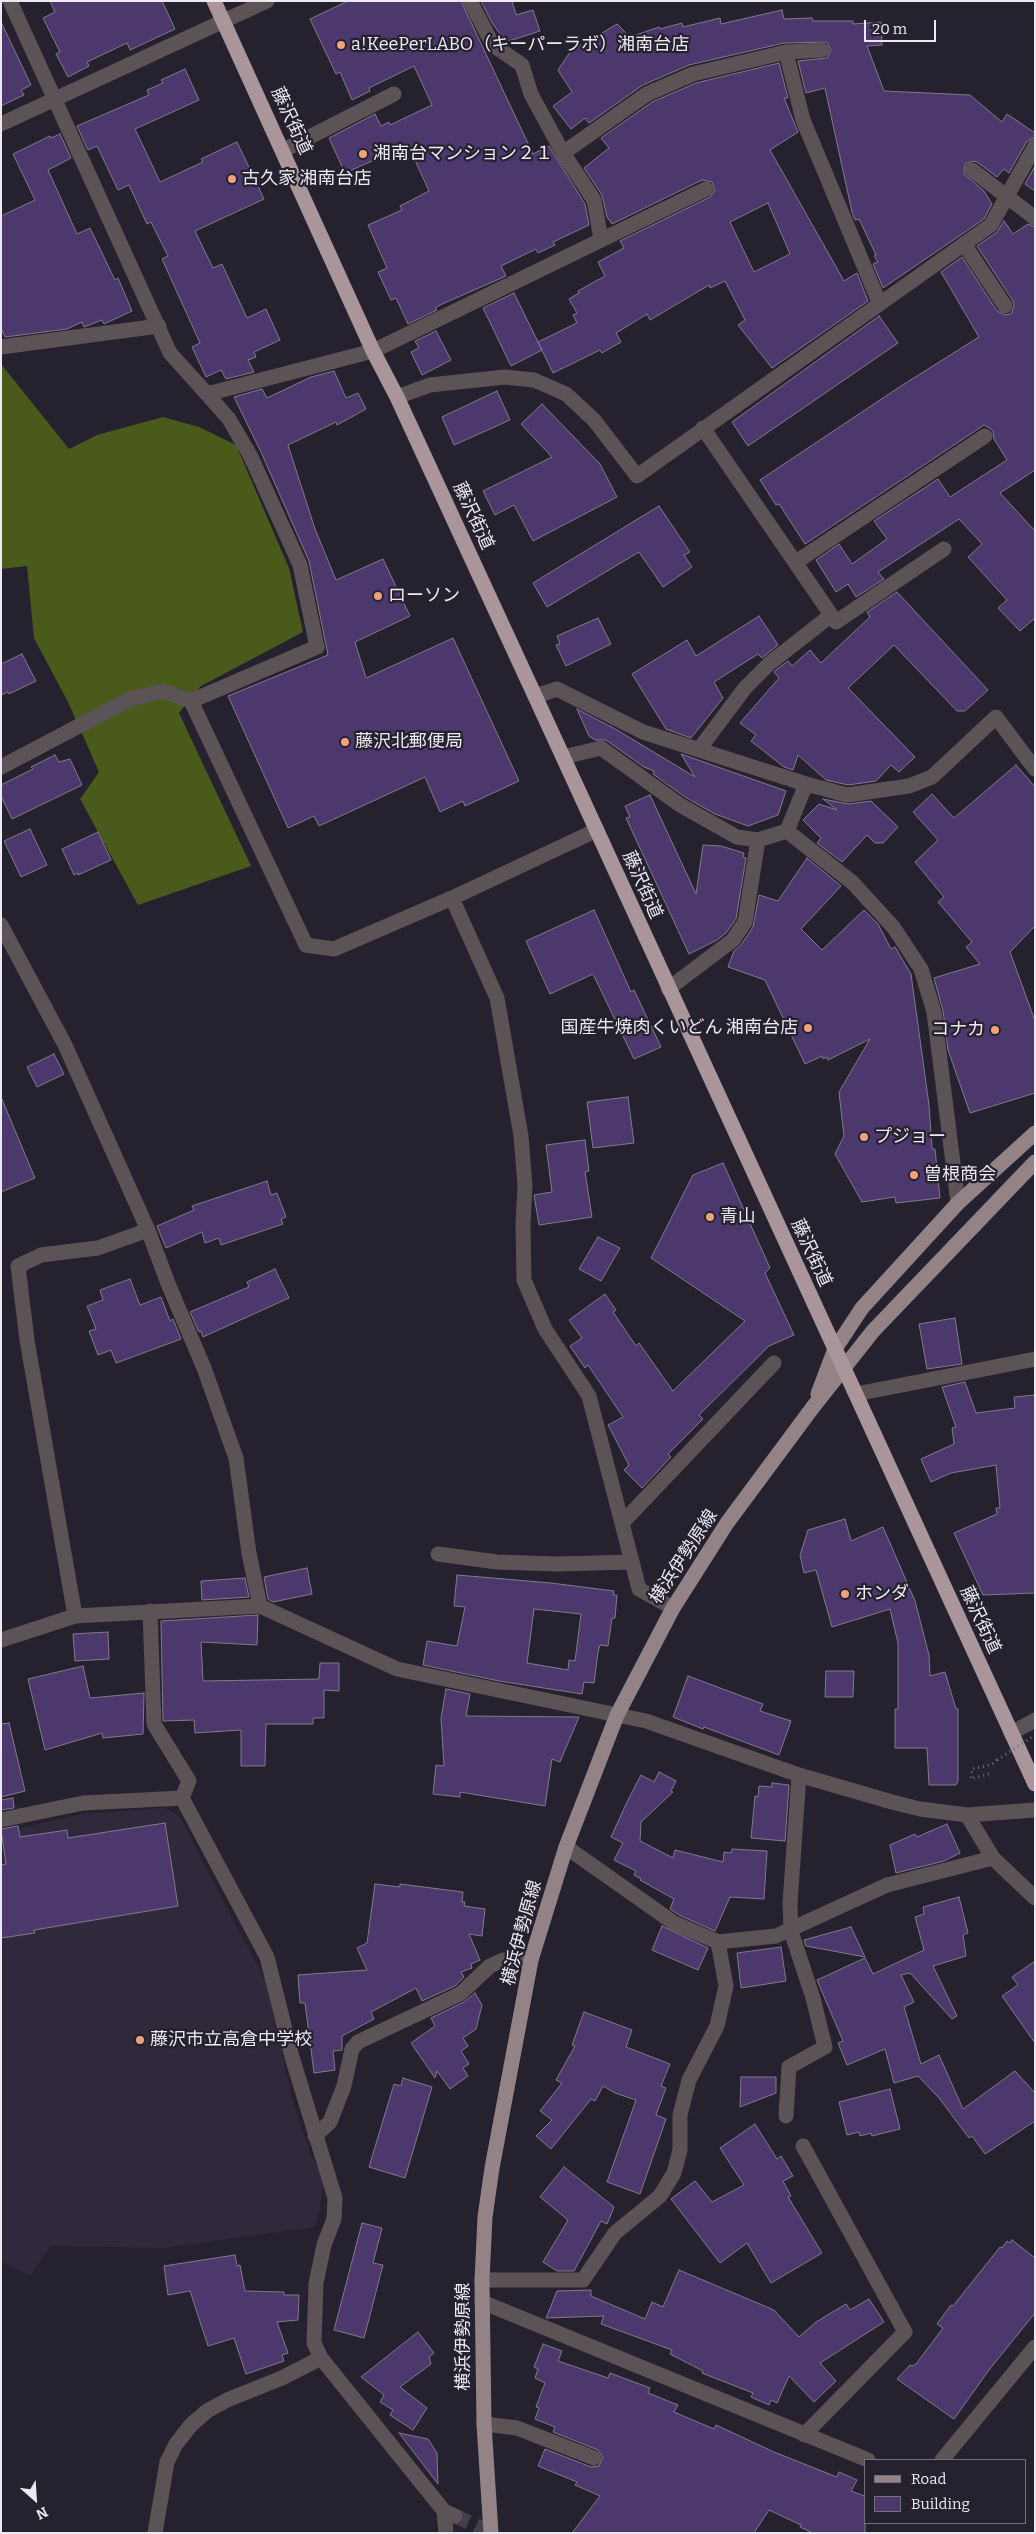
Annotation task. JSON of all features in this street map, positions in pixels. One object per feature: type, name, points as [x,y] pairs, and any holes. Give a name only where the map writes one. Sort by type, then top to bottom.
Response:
[{"type":"highway","name":"藤沢街道","points":[[214,1],[284,150],[373,350],[397,397],[597,830],[668,989],[1035,1784]]},
{"type":"main road","name":"横浜伊勢原線","points":[[813,1407],[834,1349],[862,1308],[958,1203],[1035,1133]]},
{"type":"main road","name":"横浜伊勢原線","points":[[491,2533],[484,2424],[482,2280],[485,2218],[492,2168],[531,1960],[566,1847],[617,1715],[673,1608],[727,1523],[813,1407],[873,1331],[1035,1162]]},
{"type":"street","points":[[1,767],[130,699],[163,692],[191,701],[317,647],[300,565],[251,457],[229,419],[170,353],[10,1]]},
{"type":"street","points":[[1,124],[267,1]]},
{"type":"street","points":[[470,1],[493,45],[522,65],[531,94],[563,153],[594,200],[601,239]]},
{"type":"street","points":[[563,153],[647,94],[693,74],[786,52],[822,50]]},
{"type":"street","points":[[786,52],[803,120],[879,302]]},
{"type":"street","points":[[284,150],[394,94]]},
{"type":"street","points":[[397,397],[430,385],[505,377],[534,380],[566,394],[594,420],[637,476],[879,302],[991,226],[1035,146]]},
{"type":"street","points":[[972,170],[1006,198],[1035,218]]},
{"type":"street","points":[[207,394],[373,350],[706,189]]},
{"type":"street","points":[[964,244],[1006,306]]},
{"type":"street","points":[[1,348],[159,326]]},
{"type":"street","points":[[703,428],[796,562],[830,616],[836,622],[944,548]]},
{"type":"street","points":[[796,562],[985,436]]},
{"type":"street","points":[[700,748],[746,688],[770,663],[830,616]]},
{"type":"street","points":[[535,696],[557,690],[643,732],[700,748],[806,784],[848,795],[909,786],[932,777],[996,717],[1035,769]]},
{"type":"street","points":[[191,701],[306,945],[334,949],[452,898],[597,830]]},
{"type":"street","points":[[563,757],[601,748],[680,806],[737,837],[758,840],[787,831]]},
{"type":"street","points":[[787,831],[806,784]]},
{"type":"street","points":[[787,831],[853,883],[894,928],[921,969],[934,1012],[958,1203]]},
{"type":"street","points":[[668,989],[733,940],[745,922],[758,840]]},
{"type":"street","points":[[452,898],[497,998],[521,1136],[525,1186],[523,1224],[524,1280],[545,1329],[569,1362],[589,1396],[639,1589],[673,1608]]},
{"type":"street","points":[[1,925],[65,1045],[148,1230],[169,1286],[204,1368],[236,1458],[260,1606]]},
{"type":"street","points":[[75,1616],[27,1340],[18,1266],[41,1255],[98,1248],[148,1230]]},
{"type":"street","points":[[856,1394],[1035,1359]]},
{"type":"street","points":[[622,1523],[774,1363]]},
{"type":"street","points":[[438,1554],[497,1562],[558,1564],[632,1562]]},
{"type":"street","points":[[1,1640],[75,1616],[260,1606],[397,1669],[646,1721],[800,1775],[920,1810],[967,1816],[1035,1810]]},
{"type":"street","points":[[150,1611],[154,1724],[189,1781],[182,1798]]},
{"type":"street","points":[[1011,1733],[1035,1720]]},
{"type":"street","points":[[786,2116],[789,2067],[825,2047],[813,1998],[791,1930],[790,1903],[800,1775]]},
{"type":"street","points":[[1,1820],[82,1803],[182,1798]]},
{"type":"street","points":[[182,1798],[267,1957],[315,2136],[335,2198],[334,2219],[324,2245],[316,2283],[314,2343],[321,2358],[449,2513],[446,2533]]},
{"type":"street","points":[[967,1816],[993,1858],[1035,1898]]},
{"type":"street","points":[[566,1847],[674,1924],[718,1942],[776,1936],[887,1885],[993,1858]]},
{"type":"street","points":[[482,2280],[583,2280],[615,2233],[660,2196],[674,2173],[680,2150],[680,2115],[690,2080],[718,2026],[726,1986],[718,1942]]},
{"type":"street","points":[[315,2136],[330,2122],[344,2086],[352,2049],[358,2042],[460,1994],[490,1966],[502,1960],[531,1960]]},
{"type":"street","points":[[803,2146],[905,2332],[804,2435]]},
{"type":"street","points":[[482,2302],[865,2459]]},
{"type":"street","points":[[943,2459],[1035,2348]]},
{"type":"street","points":[[155,2533],[166,2462],[176,2444],[191,2425],[207,2411],[227,2400],[282,2378],[321,2358]]},
{"type":"street","points":[[484,2424],[517,2428],[594,2458]]},
{"type":"path","points":[[989,1774],[970,1779],[972,1769],[990,1765],[1035,1735]]},
{"type":"shaded area","name":"藤沢市立高倉中学校","points":[[165,1808],[179,1816],[266,1982],[292,2098],[311,2155],[324,2182],[319,2212],[314,2227],[162,2248],[51,2246],[30,2275],[1,2262],[1,1833],[81,1814]]},
{"type":"green space","points":[[1,364],[69,449],[97,435],[163,417],[199,427],[236,445],[289,568],[303,632],[201,686],[179,713],[251,866],[138,905],[80,799],[99,772],[69,704],[34,638],[27,566],[1,569]]},
{"type":"building","points":[[50,1],[162,1],[175,29],[130,50],[127,43],[87,62],[89,66],[68,77],[56,54],[60,52],[43,18],[55,12]]},
{"type":"building","points":[[348,1],[461,1],[533,154],[549,146],[585,204],[589,225],[553,242],[555,245],[538,253],[536,249],[501,266],[506,276],[440,305],[435,308],[437,310],[408,324],[396,298],[391,300],[378,272],[387,268],[368,225],[402,210],[400,206],[429,191],[408,145],[345,173],[329,138],[375,114],[381,126],[389,122],[390,125],[432,105],[414,66],[369,88],[370,91],[352,100],[340,72],[336,74],[310,19]]},
{"type":"building","points":[[481,1],[512,1],[516,15],[533,10],[540,31],[506,42],[492,23]]},
{"type":"building","points":[[782,10],[784,19],[812,18],[813,21],[853,21],[853,24],[881,22],[882,45],[867,46],[884,91],[970,95],[1002,122],[1007,114],[1035,133],[1035,137],[1027,141],[1009,173],[1004,169],[997,177],[977,162],[973,161],[965,164],[964,174],[984,191],[992,204],[984,219],[883,288],[873,264],[878,262],[874,256],[876,255],[859,219],[855,220],[852,212],[825,88],[806,93],[798,61],[827,58],[831,50],[827,42],[784,43],[689,65],[643,85],[589,123],[585,118],[571,129],[553,106],[572,92],[558,70],[570,52],[617,24],[630,37],[659,27],[660,29],[682,23],[683,27],[720,18],[721,24]]},
{"type":"building","points":[[1,22],[31,85],[21,90],[24,95],[1,106]]},
{"type":"building","points":[[779,63],[788,98],[784,98],[798,132],[770,150],[844,281],[857,273],[868,301],[772,368],[738,325],[745,320],[725,281],[710,288],[709,285],[650,320],[647,314],[616,333],[621,342],[602,353],[600,350],[553,373],[538,342],[577,323],[573,315],[577,313],[569,299],[579,293],[578,291],[605,276],[598,262],[624,248],[620,241],[710,197],[715,190],[712,182],[702,180],[612,224],[607,217],[602,195],[584,168],[609,148],[601,138],[652,102],[696,83]],"holes":[[[768,203],[790,254],[754,272],[730,222]]]},
{"type":"building","points":[[185,69],[199,100],[135,129],[160,182],[203,162],[201,159],[237,142],[264,199],[195,231],[213,268],[222,264],[247,318],[266,309],[280,340],[254,352],[256,357],[248,360],[254,372],[226,379],[221,370],[206,377],[192,347],[200,343],[162,259],[168,256],[151,222],[147,224],[129,185],[118,190],[97,146],[88,150],[77,126],[149,95],[147,90],[163,83],[161,80]]},
{"type":"building","points":[[60,134],[71,158],[48,170],[77,234],[90,228],[115,280],[118,278],[132,311],[104,324],[102,320],[84,327],[82,322],[67,329],[5,337],[1,328],[1,216],[35,200],[13,154],[50,136],[51,138]]},
{"type":"building","points":[[1035,166],[1035,191],[1025,184]]},
{"type":"building","points":[[1004,221],[1013,234],[1028,224],[1035,227],[1035,470],[1000,493],[1035,531],[1035,618],[1020,631],[998,608],[1007,600],[968,557],[982,544],[959,519],[878,572],[884,579],[856,597],[848,584],[836,592],[816,560],[839,544],[852,564],[887,539],[874,521],[938,479],[950,497],[1007,460],[994,439],[993,431],[990,428],[984,425],[805,544],[779,504],[776,505],[760,480],[901,386],[979,337],[941,272],[962,257],[997,311],[1005,315],[1011,314],[1014,306],[1013,301],[977,246],[997,232]]},
{"type":"building","points":[[514,293],[542,350],[511,366],[483,308]]},
{"type":"building","points":[[879,316],[898,343],[748,446],[732,422]]},
{"type":"building","points":[[436,331],[451,360],[422,375],[411,352],[419,348],[415,341]]},
{"type":"building","points":[[334,371],[346,398],[358,393],[366,409],[337,425],[336,422],[288,445],[315,529],[336,580],[383,559],[410,616],[355,642],[366,678],[453,638],[519,781],[465,806],[463,801],[440,812],[425,777],[319,826],[314,816],[288,828],[228,696],[328,655],[309,561],[261,452],[234,397],[262,389],[267,398],[311,377]]},
{"type":"building","points":[[497,391],[510,420],[454,445],[442,417]]},
{"type":"building","points":[[542,404],[600,464],[617,497],[533,541],[514,505],[495,515],[483,491],[552,457],[521,424]]},
{"type":"building","points":[[659,506],[690,552],[684,555],[692,567],[663,587],[639,552],[547,607],[533,583]]},
{"type":"building","points":[[897,592],[988,690],[965,711],[957,711],[894,645],[848,688],[915,757],[899,772],[891,765],[876,781],[848,785],[826,780],[798,755],[793,770],[784,767],[751,741],[756,735],[740,723],[779,678],[774,672],[788,661],[792,666],[810,650],[821,663],[870,617],[867,612]]},
{"type":"building","points":[[759,616],[778,645],[762,658],[758,654],[714,682],[723,698],[691,738],[666,729],[632,674],[687,640],[696,656]]},
{"type":"building","points":[[598,618],[611,644],[566,666],[556,645],[560,644],[557,636]]},
{"type":"building","points":[[22,654],[36,681],[9,694],[8,692],[1,695],[1,664]]},
{"type":"building","points":[[577,709],[617,730],[695,777],[681,754],[786,791],[778,815],[748,826],[715,814],[685,797],[653,774],[654,771],[644,767],[606,740],[595,740],[589,736]]},
{"type":"building","points":[[55,755],[59,762],[70,759],[82,785],[12,819],[1,796],[1,785],[33,769],[31,767]]},
{"type":"building","points":[[1016,765],[1035,787],[1035,926],[1010,952],[1035,1021],[1035,1093],[970,1113],[948,1050],[943,1011],[934,978],[980,964],[966,947],[972,942],[938,902],[944,897],[915,862],[938,840],[913,812],[932,794],[954,818]]},
{"type":"building","points":[[650,795],[696,894],[703,845],[721,846],[744,853],[743,857],[746,858],[736,919],[726,933],[717,940],[689,954],[626,818],[630,817],[625,806]]},
{"type":"building","points":[[823,799],[848,804],[871,801],[898,827],[883,843],[875,843],[867,835],[842,862],[817,843],[821,838],[803,820],[819,804],[837,810]]},
{"type":"building","points":[[30,829],[47,865],[21,877],[4,841]]},
{"type":"building","points":[[98,832],[111,860],[78,875],[77,873],[74,875],[62,849]]},
{"type":"building","points":[[807,858],[841,886],[801,929],[822,950],[864,910],[878,924],[891,949],[895,947],[911,974],[929,1105],[932,1149],[935,1149],[940,1198],[896,1203],[895,1197],[862,1202],[835,1154],[844,1136],[839,1092],[870,1039],[828,1060],[827,1057],[823,1059],[822,1056],[805,1064],[765,980],[728,967],[734,951],[741,945],[753,927],[759,895],[778,901]]},
{"type":"building","points":[[594,910],[631,992],[634,990],[661,1047],[634,1059],[593,974],[550,994],[526,941]]},
{"type":"building","points":[[54,1054],[64,1074],[37,1087],[27,1067]]},
{"type":"building","points":[[1,1097],[35,1178],[1,1192]]},
{"type":"building","points":[[628,1097],[634,1143],[593,1148],[587,1102]]},
{"type":"building","points":[[585,1140],[589,1171],[585,1172],[592,1217],[539,1225],[534,1195],[552,1192],[546,1145]]},
{"type":"building","points":[[723,1163],[770,1268],[765,1273],[794,1335],[769,1346],[699,1415],[703,1419],[668,1454],[671,1457],[642,1488],[624,1470],[629,1465],[608,1425],[623,1417],[588,1365],[585,1368],[570,1346],[582,1338],[569,1320],[605,1294],[616,1310],[613,1312],[636,1346],[639,1343],[673,1391],[745,1321],[651,1258],[693,1175]]},
{"type":"building","points":[[267,1181],[271,1195],[277,1193],[286,1217],[281,1219],[283,1224],[221,1245],[219,1238],[205,1243],[202,1232],[166,1248],[157,1226],[194,1210],[192,1206]]},
{"type":"building","points":[[598,1237],[620,1248],[601,1281],[579,1269]]},
{"type":"building","points":[[275,1269],[289,1298],[203,1337],[190,1312],[249,1287],[247,1282]]},
{"type":"building","points":[[130,1279],[140,1305],[161,1297],[170,1321],[173,1319],[181,1339],[116,1363],[111,1350],[98,1355],[89,1331],[96,1329],[87,1306],[103,1300],[100,1290]]},
{"type":"building","points":[[955,1318],[962,1364],[927,1369],[919,1324]]},
{"type":"building","points":[[965,1382],[976,1413],[1015,1408],[1014,1397],[1035,1395],[1035,1593],[983,1595],[954,1533],[997,1514],[996,1508],[1000,1508],[996,1465],[951,1473],[931,1482],[921,1459],[954,1444],[952,1428],[956,1427],[942,1387]]},
{"type":"building","points":[[845,1519],[851,1541],[883,1527],[915,1601],[929,1655],[930,1676],[945,1672],[956,1709],[958,1709],[958,1781],[956,1785],[929,1785],[927,1748],[895,1748],[895,1709],[898,1709],[898,1643],[890,1609],[832,1627],[816,1570],[804,1573],[800,1555],[808,1530]]},
{"type":"building","points":[[307,1568],[312,1594],[273,1602],[268,1599],[264,1577]]},
{"type":"building","points":[[457,1575],[551,1583],[614,1591],[613,1595],[617,1595],[615,1618],[612,1618],[608,1646],[600,1645],[594,1683],[584,1682],[582,1694],[499,1681],[423,1665],[427,1641],[457,1646],[465,1607],[454,1606]],"holes":[[[534,1609],[581,1614],[575,1661],[569,1660],[568,1670],[527,1663]]]},
{"type":"building","points":[[245,1578],[249,1597],[202,1600],[201,1581]]},
{"type":"building","points":[[258,1615],[257,1645],[201,1642],[203,1681],[319,1679],[320,1663],[339,1663],[339,1691],[324,1690],[324,1718],[313,1718],[313,1724],[266,1724],[265,1766],[241,1766],[241,1730],[195,1733],[194,1720],[163,1721],[161,1621]]},
{"type":"building","points":[[108,1632],[109,1659],[75,1661],[73,1634]]},
{"type":"building","points":[[83,1666],[90,1698],[144,1693],[143,1734],[103,1738],[102,1733],[45,1750],[28,1679]]},
{"type":"building","points":[[826,1671],[854,1671],[853,1697],[825,1697]]},
{"type":"building","points":[[688,1676],[763,1704],[760,1711],[791,1721],[779,1755],[673,1717]]},
{"type":"building","points":[[446,1689],[470,1694],[466,1716],[579,1717],[560,1762],[552,1759],[545,1806],[460,1792],[460,1797],[433,1794],[436,1765],[444,1766],[441,1718]]},
{"type":"building","points":[[9,1723],[25,1791],[1,1797],[1,1724]]},
{"type":"building","points":[[659,1772],[676,1781],[671,1791],[673,1792],[641,1822],[640,1841],[673,1858],[675,1850],[723,1862],[724,1852],[731,1853],[732,1849],[767,1851],[764,1899],[730,1897],[715,1931],[670,1909],[674,1899],[640,1880],[634,1875],[636,1871],[614,1860],[623,1843],[611,1837],[627,1802],[641,1775],[654,1782]]},
{"type":"building","points":[[772,1783],[789,1785],[785,1841],[751,1838],[755,1796],[758,1797],[759,1786],[772,1787]]},
{"type":"building","points":[[13,1798],[14,1808],[1,1810],[1,1800]]},
{"type":"building","points":[[165,1823],[178,1906],[34,1930],[35,1933],[1,1938],[1,1865],[6,1864],[1,1829],[18,1826],[20,1837],[67,1830],[68,1838]]},
{"type":"building","points":[[947,1824],[960,1853],[944,1861],[896,1873],[890,1845],[915,1834],[917,1837]]},
{"type":"building","points":[[375,1884],[400,1887],[400,1884],[463,1892],[462,1902],[465,1902],[464,1906],[485,1909],[482,1936],[469,1934],[480,1960],[471,1964],[472,1968],[461,1972],[464,1977],[455,1986],[422,2001],[416,1988],[371,2012],[374,2019],[342,2036],[342,2050],[333,2051],[335,2070],[314,2073],[305,2003],[300,2003],[298,1975],[367,1970],[357,1948],[367,1943]]},
{"type":"building","points":[[959,1897],[968,1933],[963,1935],[966,1956],[933,1966],[957,2016],[952,2019],[910,1973],[901,1975],[914,2002],[904,2007],[921,2064],[939,2055],[963,2109],[1015,2071],[1035,2093],[1035,2121],[985,2154],[972,2136],[969,2138],[939,2098],[918,2076],[894,2083],[885,2049],[847,2065],[838,2043],[843,2041],[817,1980],[865,1958],[873,1974],[924,1950],[915,1917],[924,1914],[923,1907]]},
{"type":"building","points":[[662,1926],[708,1948],[698,1970],[652,1950]]},
{"type":"building","points":[[851,1927],[865,1957],[806,1946],[804,1940]]},
{"type":"building","points":[[781,1947],[786,1981],[741,1988],[737,1953]]},
{"type":"building","points":[[1035,1961],[1035,2043],[1002,1996],[1018,1985],[1012,1977]]},
{"type":"building","points":[[475,1993],[482,2005],[476,2029],[463,2038],[468,2046],[461,2051],[469,2064],[463,2068],[468,2076],[450,2089],[437,2071],[435,2078],[411,2043],[435,2026],[431,2018],[464,2002]]},
{"type":"building","points":[[584,2012],[632,2030],[626,2047],[670,2064],[661,2086],[666,2088],[656,2115],[666,2119],[640,2194],[607,2182],[636,2100],[615,2093],[603,2086],[595,2101],[591,2099],[551,2149],[536,2136],[552,2120],[540,2111],[562,2083],[556,2080],[575,2046],[572,2045]]},
{"type":"building","points":[[741,2077],[776,2077],[776,2093],[740,2107]]},
{"type":"building","points":[[403,2078],[432,2087],[405,2178],[369,2167],[394,2084],[401,2086]]},
{"type":"building","points":[[890,2089],[900,2129],[872,2136],[871,2133],[860,2136],[859,2132],[847,2135],[839,2102]]},
{"type":"building","points":[[755,2124],[777,2159],[781,2156],[793,2176],[783,2181],[791,2196],[788,2197],[822,2253],[771,2283],[747,2243],[720,2263],[671,2199],[695,2181],[712,2202],[744,2185],[720,2148]]},
{"type":"building","points":[[564,2167],[614,2207],[607,2224],[601,2221],[574,2271],[557,2271],[543,2262],[568,2220],[540,2197]]},
{"type":"building","points":[[362,2223],[382,2228],[373,2263],[383,2265],[364,2338],[334,2330]]},
{"type":"building","points":[[1012,2240],[1035,2258],[1035,2313],[989,2370],[954,2419],[897,2379],[910,2365],[916,2364],[943,2328],[937,2324],[951,2305],[953,2306],[1000,2247],[1002,2248],[1007,2241],[1010,2243]]},
{"type":"building","points":[[235,2255],[237,2266],[240,2265],[245,2291],[284,2292],[284,2295],[299,2295],[298,2320],[277,2322],[288,2353],[282,2355],[284,2361],[246,2374],[234,2338],[208,2346],[190,2291],[168,2295],[164,2266]]},
{"type":"building","points":[[679,2270],[774,2310],[799,2337],[816,2322],[846,2304],[850,2310],[869,2299],[884,2322],[820,2363],[836,2381],[814,2402],[789,2376],[777,2403],[771,2400],[769,2405],[751,2397],[753,2393],[702,2373],[703,2371],[670,2354],[672,2350],[601,2324],[604,2316],[546,2318],[557,2291],[591,2290],[591,2296],[645,2319],[652,2302],[663,2307]]},
{"type":"building","points":[[418,2332],[434,2353],[429,2357],[431,2364],[400,2387],[427,2408],[413,2430],[390,2415],[393,2410],[380,2402],[384,2395],[361,2377]]},
{"type":"building","points":[[543,2344],[562,2351],[558,2361],[608,2378],[610,2373],[650,2388],[648,2393],[678,2405],[674,2412],[714,2429],[716,2425],[774,2452],[837,2477],[839,2472],[857,2480],[851,2491],[864,2496],[865,2533],[813,2533],[800,2527],[801,2525],[769,2510],[754,2533],[572,2533],[600,2496],[575,2485],[577,2482],[538,2466],[545,2449],[591,2467],[599,2466],[603,2457],[598,2450],[553,2432],[555,2427],[535,2419],[539,2408],[536,2407],[545,2383],[535,2378],[538,2369],[534,2367]]},
{"type":"building","points":[[399,2433],[428,2439],[437,2453],[438,2484]]},
{"type":"tunnel","points":[[455,2516],[492,2533]]},
{"type":"place","name":"a!KeePerLABO（キーパーラボ）湘南台店","points":[[341,45]]},
{"type":"place","name":"湘南台マンション２１","points":[[363,154]]},
{"type":"place","name":"古久家 湘南台店","points":[[232,179]]},
{"type":"place","name":"ローソン","points":[[378,596]]},
{"type":"place","name":"藤沢北郵便局","points":[[345,742]]},
{"type":"place","name":"国産牛焼肉くいどん 湘南台店","points":[[808,1028]]},
{"type":"place","name":"コナカ","points":[[995,1030]]},
{"type":"place","name":"プジョー","points":[[864,1137]]},
{"type":"place","name":"曽根商会","points":[[914,1175]]},
{"type":"place","name":"青山","points":[[710,1217]]},
{"type":"place","name":"ホンダ","points":[[845,1594]]},
{"type":"place","name":"藤沢市立高倉中学校","points":[[140,2040]]}]
